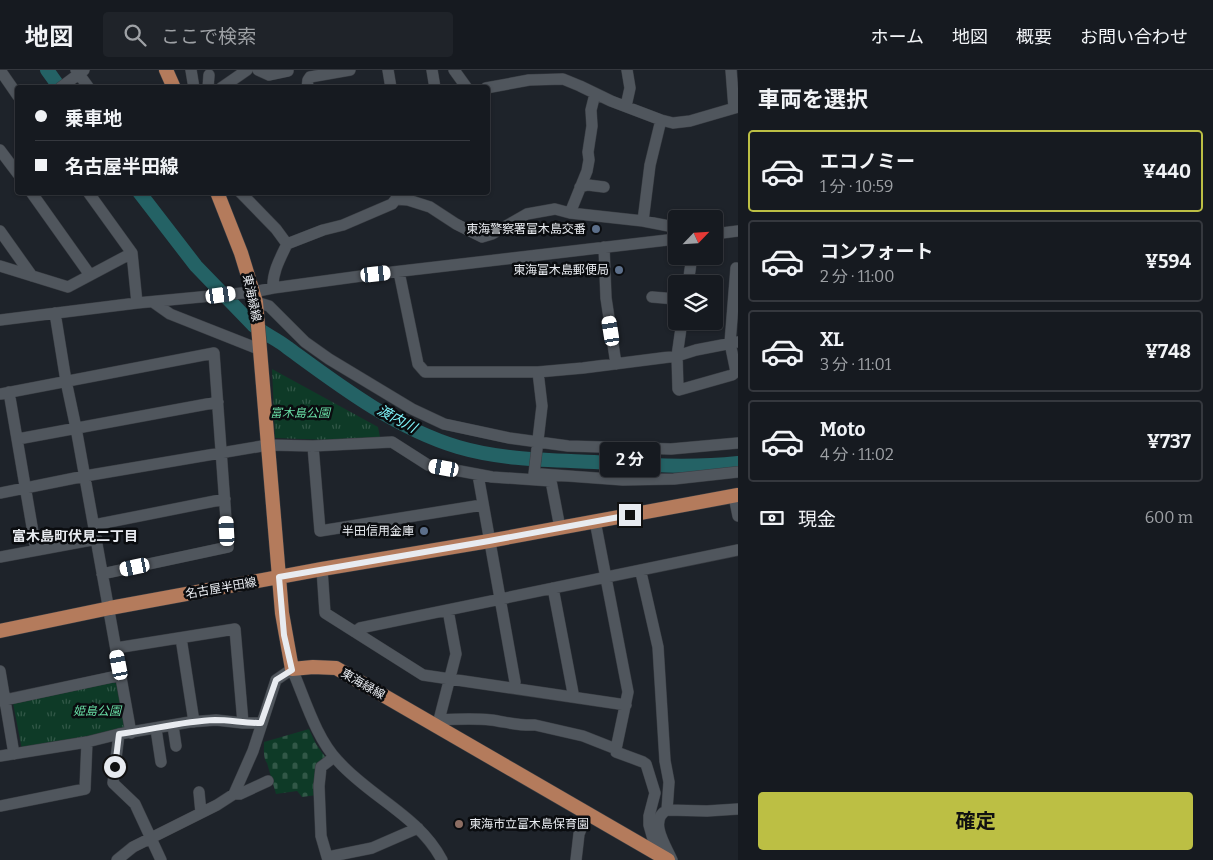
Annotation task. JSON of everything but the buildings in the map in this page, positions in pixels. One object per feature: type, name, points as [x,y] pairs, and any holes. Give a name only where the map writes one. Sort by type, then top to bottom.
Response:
[{"type":"main road","points":[[166,70],[173,85]]},
{"type":"main road","name":"東海緑線","points":[[218,195],[255,297],[284,635],[292,670],[313,667],[336,668],[437,723],[668,860]]},
{"type":"main road","name":"名古屋半田線","points":[[0,631],[110,608],[736,495]]},
{"type":"street","points":[[0,70],[15,92]]},
{"type":"street","points":[[191,70],[194,85]]},
{"type":"street","points":[[225,85],[247,70]]},
{"type":"street","points":[[258,70],[269,75],[288,71]]},
{"type":"street","points":[[307,85],[310,77],[350,70]]},
{"type":"street","points":[[388,70],[390,85]]},
{"type":"street","points":[[432,70],[435,85]]},
{"type":"street","points":[[454,70],[466,85]]},
{"type":"street","points":[[626,106],[630,88],[627,70]]},
{"type":"street","points":[[490,87],[524,81],[560,79],[574,83],[595,94],[661,120],[673,123],[690,121],[736,107],[730,70]]},
{"type":"street","points":[[64,85],[78,73],[87,85]]},
{"type":"street","points":[[208,85],[209,75]]},
{"type":"street","points":[[570,214],[587,171],[592,126],[591,110],[595,94]]},
{"type":"street","points":[[643,221],[650,165],[661,120]]},
{"type":"street","points":[[0,150],[15,170]]},
{"type":"street","points":[[580,187],[588,185],[604,187]]},
{"type":"street","points":[[33,195],[90,275]]},
{"type":"street","points":[[90,195],[132,253],[137,303]]},
{"type":"street","points":[[243,195],[276,229],[287,244]]},
{"type":"street","points":[[421,204],[426,195]]},
{"type":"street","points":[[273,288],[274,274],[287,244],[323,230],[343,225],[392,204],[397,196],[430,207],[451,222],[482,237],[492,234],[527,214],[554,209],[570,214],[643,221],[668,226]]},
{"type":"street","points":[[0,231],[32,276]]},
{"type":"street","points":[[723,233],[738,231]]},
{"type":"street","points":[[255,297],[273,288],[668,240]]},
{"type":"street","points":[[604,247],[606,298],[616,364]]},
{"type":"street","points":[[0,266],[68,287],[132,253]]},
{"type":"street","points":[[681,330],[677,356],[678,389],[732,375],[736,372],[734,343],[736,268]]},
{"type":"street","points":[[399,272],[418,364],[425,372],[538,372],[677,356],[734,343]]},
{"type":"street","points":[[0,320],[236,293],[255,297],[268,306],[305,342],[412,409],[453,427],[538,445],[671,449],[738,443]]},
{"type":"street","points":[[652,297],[668,298]]},
{"type":"street","points":[[153,302],[170,314],[260,345]]},
{"type":"street","points":[[55,313],[132,733]]},
{"type":"street","points":[[36,550],[18,439],[4,393],[214,352],[228,548],[102,574]]},
{"type":"street","points":[[534,474],[542,406],[538,372]]},
{"type":"street","points":[[18,439],[218,402]]},
{"type":"street","points":[[0,493],[85,476],[268,445],[313,446],[392,442],[428,465],[492,476],[551,481],[560,528]]},
{"type":"street","points":[[313,446],[320,531],[482,505]]},
{"type":"street","points":[[492,476],[493,470],[623,480],[674,479],[738,472]]},
{"type":"street","points":[[478,474],[515,682],[514,688]]},
{"type":"street","points":[[736,495],[738,516]]},
{"type":"street","points":[[94,525],[225,499]]},
{"type":"street","points":[[595,521],[628,692],[616,749]]},
{"type":"street","points":[[0,557],[97,539]]},
{"type":"street","points":[[355,632],[360,628],[738,550]]},
{"type":"street","points":[[322,569],[325,613],[424,674],[626,705]]},
{"type":"street","points":[[642,577],[658,647],[665,761],[669,782],[667,810]]},
{"type":"street","points":[[553,588],[573,693],[572,697]]},
{"type":"street","points":[[448,610],[456,654],[437,723],[470,718],[525,726],[535,725],[583,736],[616,749],[616,752],[636,758],[646,764],[655,793],[649,816],[649,825],[655,846],[652,851]]},
{"type":"street","points":[[116,648],[235,629],[243,723]]},
{"type":"street","points":[[180,638],[194,722]]},
{"type":"street","points":[[234,794],[253,751],[276,680],[292,670],[324,743],[334,757],[359,781],[405,816],[425,834],[442,860]]},
{"type":"street","points":[[0,671],[3,700],[14,754]]},
{"type":"street","points":[[3,700],[118,676]]},
{"type":"street","points":[[0,756],[194,722],[216,720],[261,723]]},
{"type":"street","points":[[173,726],[176,746]]},
{"type":"street","points":[[156,729],[161,762]]},
{"type":"street","points":[[119,734],[113,783],[135,804],[161,860]]},
{"type":"street","points":[[0,806],[85,789],[87,742]]},
{"type":"street","points":[[334,757],[321,767],[319,786],[321,836],[328,858],[372,848],[418,828]]},
{"type":"street","points":[[118,860],[134,847],[201,814],[234,794],[240,794],[268,780]]},
{"type":"street","points":[[199,792],[201,814]]},
{"type":"street","points":[[672,860],[658,823],[662,812],[667,810],[707,811],[738,808]]},
{"type":"street","points":[[576,860],[579,834],[588,814]]},
{"type":"green space","name":"富木島公園","points":[[272,369],[378,427],[381,442],[275,438]]},
{"type":"green space","name":"姫島公園","points":[[118,681],[129,730],[22,750],[13,703]]},
{"type":"green space","points":[[309,729],[316,744],[326,758],[317,795],[302,797],[297,791],[276,794],[265,758],[264,742]]},
{"type":"waterway","name":"渡内川","points":[[47,70],[58,85]]},
{"type":"waterway","name":"渡内川","points":[[141,195],[196,266],[253,325],[369,405],[412,429],[458,447],[491,455],[509,457],[666,466],[738,463]]},
{"type":"place","name":"東海警察署富木島交番","points":[[596,229]]},
{"type":"place","name":"東海富木島郵便局","points":[[619,270]]},
{"type":"place","name":"半田信用金庫","points":[[424,531]]},
{"type":"place","name":"東海市立富木島保育園","points":[[459,824]]},
{"type":"district","name":"富木島町伏見二丁目","points":[[75,536]]},
{"type":"route","points":[[115,767],[119,734],[190,722],[216,720],[261,723],[276,680],[292,670],[284,635],[279,577],[630,515]]}]
